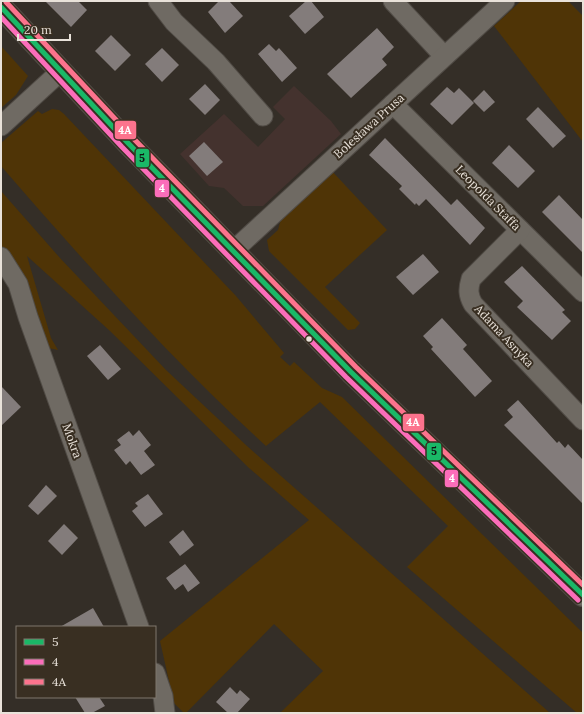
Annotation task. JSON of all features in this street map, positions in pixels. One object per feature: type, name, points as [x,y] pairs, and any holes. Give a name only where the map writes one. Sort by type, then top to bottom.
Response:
[{"type":"main road","points":[[1,7],[127,142],[351,372],[583,595]]},
{"type":"street","points":[[158,1],[174,22],[216,62],[263,116]]},
{"type":"street","points":[[393,1],[444,56]]},
{"type":"street","name":"Bolesława Prusa","points":[[233,251],[504,1]]},
{"type":"street","points":[[1,126],[61,71]]},
{"type":"street","name":"Leopolda Staffa","points":[[393,104],[583,292]]},
{"type":"street","name":"Adama Asnyka","points":[[520,230],[471,279],[468,289],[469,297],[473,304],[583,420]]},
{"type":"street","name":"Mokra","points":[[1,257],[18,284],[28,317],[139,626]]},
{"type":"street","points":[[156,676],[163,696],[165,713]]},
{"type":"shaded area","points":[[521,1],[568,1],[583,16],[583,142],[494,26]]},
{"type":"shaded area","points":[[1,46],[28,76],[16,95],[1,108]]},
{"type":"shaded area","points":[[294,86],[331,121],[341,134],[263,206],[243,206],[224,188],[209,186],[180,154],[224,114],[258,147],[285,119],[273,107]]},
{"type":"shaded area","points":[[52,109],[59,110],[64,114],[236,296],[284,353],[280,357],[290,366],[294,362],[322,388],[342,397],[583,633],[583,713],[577,713],[407,567],[448,526],[320,402],[266,446],[196,379],[129,310],[1,166],[1,143],[38,111],[42,114]]},
{"type":"shaded area","points":[[330,169],[387,230],[325,287],[360,323],[355,329],[348,330],[269,251],[267,240],[278,230],[281,219]]},
{"type":"shaded area","points":[[1,191],[60,258],[166,370],[247,446],[550,713],[280,713],[323,671],[274,624],[186,713],[184,713],[174,703],[160,641],[309,520],[249,468],[110,331],[27,256],[51,338],[58,350],[44,347],[1,252]]},
{"type":"building","points":[[45,1],[78,1],[87,10],[71,27]]},
{"type":"building","points":[[219,1],[229,1],[243,16],[225,33],[208,12]]},
{"type":"building","points":[[306,1],[311,1],[324,17],[305,34],[289,16]]},
{"type":"building","points":[[377,28],[394,47],[382,59],[387,65],[351,98],[327,74]]},
{"type":"building","points":[[111,35],[131,55],[115,71],[95,51]]},
{"type":"building","points":[[269,44],[276,51],[279,48],[297,68],[282,82],[258,54]]},
{"type":"building","points":[[162,48],[179,65],[162,82],[145,64]]},
{"type":"building","points":[[205,84],[220,100],[205,115],[189,99]]},
{"type":"building","points":[[447,87],[454,93],[459,88],[474,103],[452,125],[430,104]]},
{"type":"building","points":[[484,90],[495,102],[484,112],[473,101]]},
{"type":"building","points":[[538,107],[566,136],[553,148],[526,119]]},
{"type":"building","points":[[385,138],[451,205],[457,199],[485,228],[470,245],[426,199],[419,206],[416,203],[415,205],[399,189],[402,186],[369,155]]},
{"type":"building","points":[[204,142],[223,162],[207,176],[189,156]]},
{"type":"building","points":[[509,145],[535,171],[518,188],[492,163]]},
{"type":"building","points":[[559,195],[583,220],[583,253],[542,212]]},
{"type":"building","points":[[423,254],[439,272],[413,295],[396,277]]},
{"type":"building","points":[[522,266],[565,310],[562,312],[571,321],[552,340],[517,307],[523,301],[504,282]]},
{"type":"building","points":[[442,318],[467,345],[463,349],[492,381],[475,397],[431,349],[433,347],[423,336]]},
{"type":"building","points":[[100,345],[121,369],[108,380],[87,356]]},
{"type":"building","points":[[1,386],[21,407],[1,426]]},
{"type":"building","points":[[518,400],[557,443],[559,441],[565,448],[568,444],[583,460],[583,504],[504,425],[513,417],[507,410]]},
{"type":"building","points":[[139,430],[151,445],[144,451],[155,465],[141,475],[130,461],[126,465],[114,450],[121,445],[117,440],[129,431],[133,436]]},
{"type":"building","points":[[46,485],[57,496],[38,515],[28,506]]},
{"type":"building","points":[[148,494],[163,514],[145,527],[132,511],[138,506],[135,503]]},
{"type":"building","points":[[64,524],[78,538],[62,555],[48,541]]},
{"type":"building","points":[[183,530],[194,545],[180,556],[169,542]]},
{"type":"building","points":[[185,564],[200,583],[188,592],[183,584],[175,590],[166,578]]},
{"type":"building","points":[[93,608],[103,626],[62,626]]},
{"type":"building","points":[[230,687],[237,694],[240,690],[250,699],[237,713],[228,713],[216,702]]},
{"type":"building","points":[[76,698],[100,698],[105,706],[92,713],[85,713]]},
{"type":"transit line","name":"4A","points":[[6,2],[132,137],[356,367],[583,585]]},
{"type":"transit line","name":"5","points":[[1,7],[127,142],[351,372],[583,595]]},
{"type":"transit line","name":"4","points":[[1,17],[122,147],[346,377],[578,600]]}]
